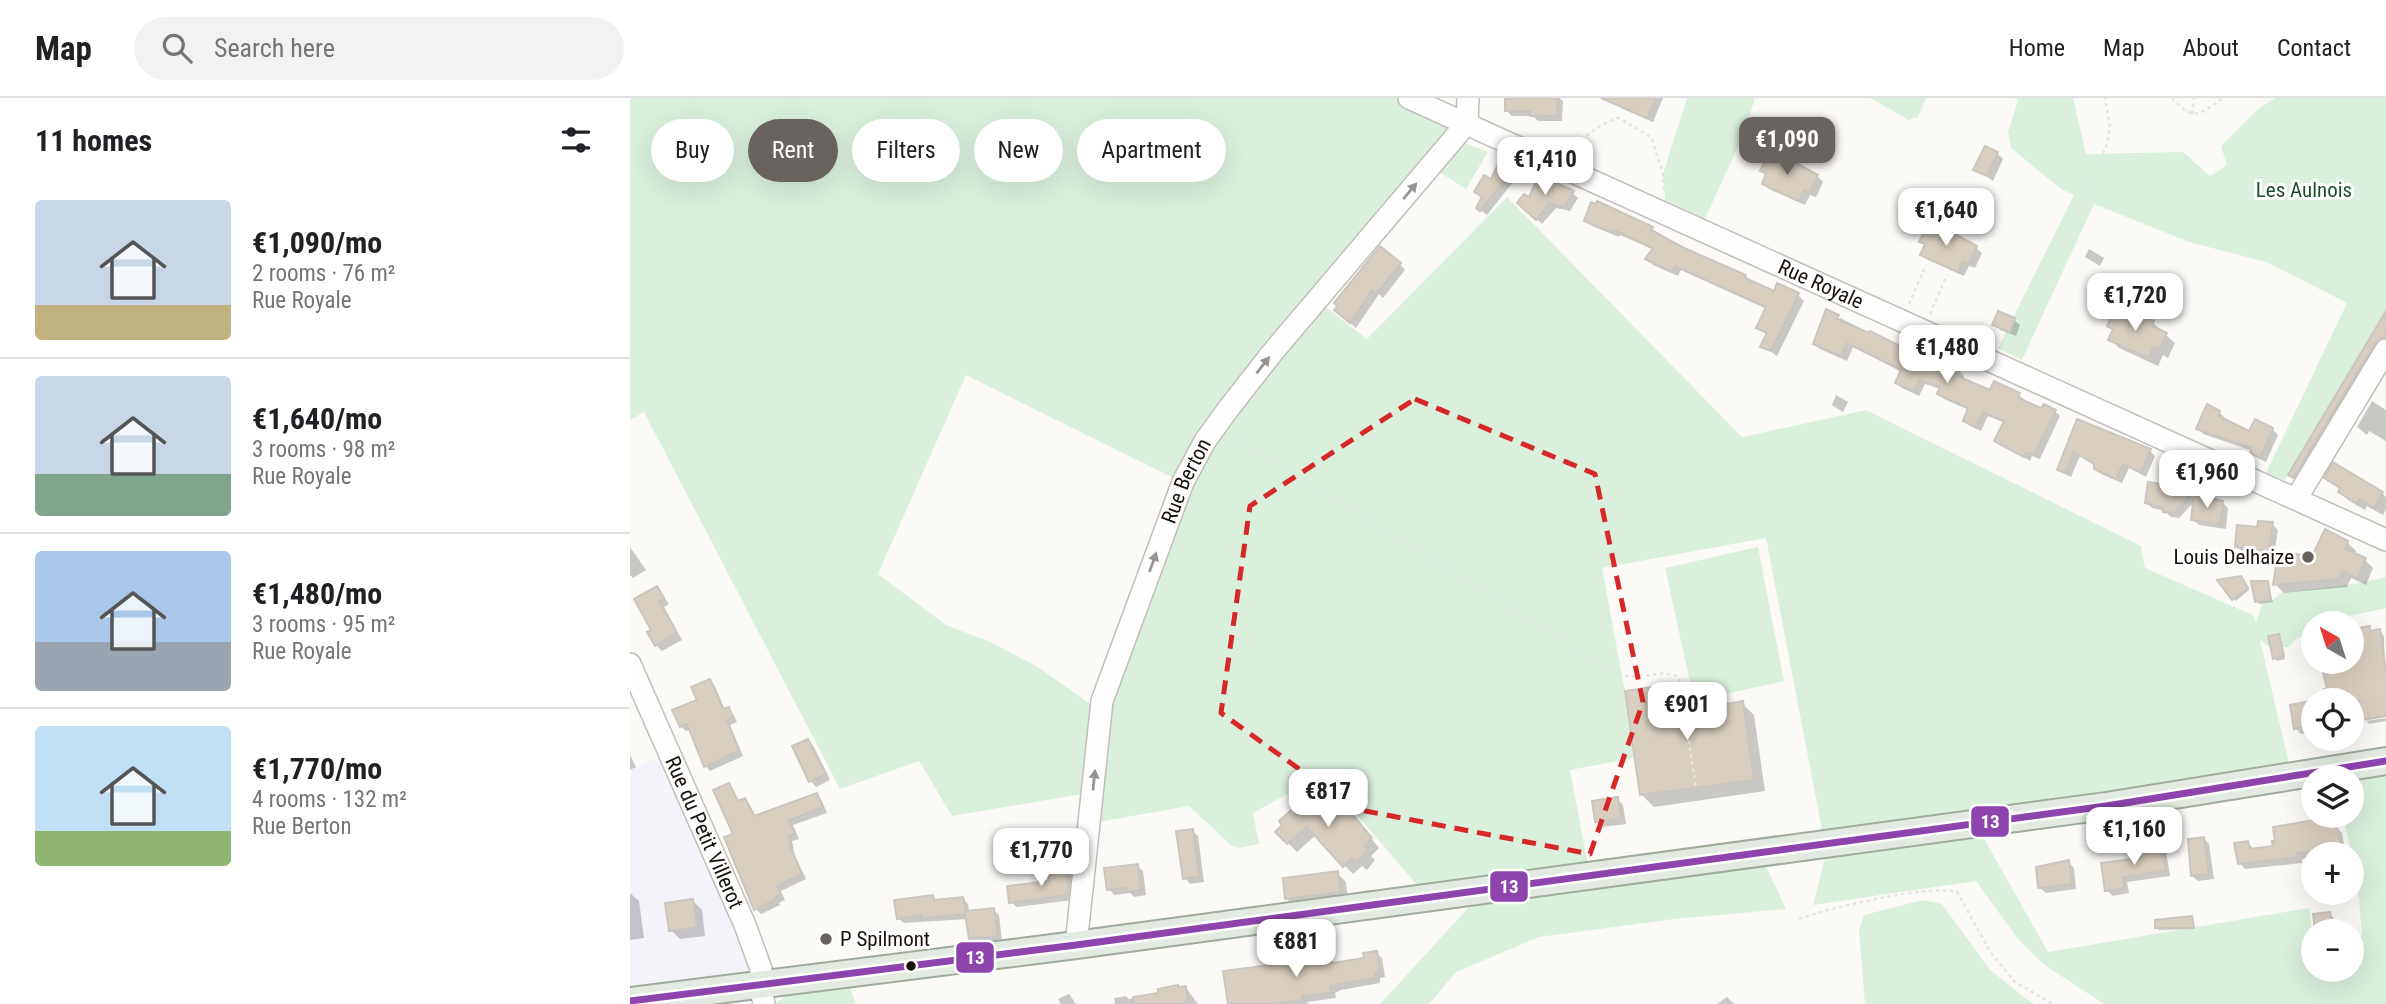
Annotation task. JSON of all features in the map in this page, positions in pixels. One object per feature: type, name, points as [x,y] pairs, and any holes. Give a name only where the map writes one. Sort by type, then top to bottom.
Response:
[{"type":"main road","points":[[630,1002],[762,994],[1076,945],[2106,806],[2386,761]]},
{"type":"street","name":"Rue Royale","points":[[1409,98],[2386,540]]},
{"type":"street","points":[[1467,123],[1468,98]]},
{"type":"street","name":"Rue Berton","points":[[1076,945],[1102,701],[1183,482],[1216,425],[1272,353],[1467,123]]},
{"type":"street","points":[[2297,499],[2386,350]]},
{"type":"street","name":"Rue du Petit Villerot","points":[[630,664],[745,925],[761,969],[762,994]]},
{"type":"path","points":[[2005,367],[2106,147],[2110,128],[2105,98]]},
{"type":"path","points":[[2172,98],[2186,113],[2192,114],[2204,112],[2223,98]]},
{"type":"path","points":[[2192,114],[2194,98]]},
{"type":"path","points":[[1564,167],[1579,144],[1603,122],[1619,118],[1651,137],[1662,174],[1664,213]]},
{"type":"path","points":[[1902,320],[1926,265]]},
{"type":"path","points":[[1923,330],[1947,275]]},
{"type":"path","points":[[1216,425],[1616,673],[1630,678],[1670,673],[1679,677],[1696,789]]},
{"type":"path","points":[[1799,919],[1820,911],[1903,895],[1946,889],[1957,892],[1991,953],[2015,982],[2053,1004]]},
{"type":"highlighted area","points":[[1415,399],[1595,474],[1643,702],[1590,854],[1355,809],[1221,713],[1250,506]]},
{"type":"shaded area","points":[[661,756],[755,969],[630,990],[630,770]]},
{"type":"green space","points":[[630,98],[1401,98],[1458,124],[1177,480],[966,375],[878,574],[946,625],[990,642],[1038,667],[1096,708],[1088,793],[952,816],[919,761],[840,789],[644,412],[630,420]]},
{"type":"green space","points":[[1687,98],[1755,98],[1743,135],[1705,219],[1665,200],[1663,174]]},
{"type":"green space","points":[[1871,98],[1926,98],[1918,117],[1908,120]]},
{"type":"green space","name":"Les Aulnois","points":[[2013,98],[2073,98],[2086,154],[2183,152],[2210,176],[2227,165],[2221,146],[2260,107],[2276,98],[2386,98],[2386,309],[2285,480],[2266,473],[2347,303],[2266,262],[2189,242],[2094,204],[2022,360],[1998,348],[2074,195],[2061,189],[2011,148],[2008,132],[2018,100]]},
{"type":"green space","points":[[1465,143],[1488,152],[1466,189],[1439,172]]},
{"type":"green space","points":[[1507,197],[1742,437],[1866,410],[2141,546],[2145,568],[2253,615],[2256,622],[2263,602],[2273,600],[2281,593],[2355,584],[2386,577],[2386,608],[2364,613],[2301,611],[2301,637],[2289,647],[2271,648],[2260,640],[2291,772],[1824,840],[1766,538],[1602,568],[1625,691],[1634,758],[1570,770],[1589,871],[1423,892],[1331,785],[1311,781],[1253,813],[1259,844],[1239,848],[1231,845],[1189,806],[1093,823],[1106,707],[1209,442],[1319,302],[1367,339]]},
{"type":"green space","points":[[1758,547],[1784,681],[1702,699],[1690,682],[1665,568]]},
{"type":"green space","points":[[2386,771],[2386,1004],[2104,1004],[2043,964],[2017,938],[1976,881],[1813,905],[1826,854],[1981,833],[2048,952],[2309,908],[2310,919],[2301,919],[2301,982],[2364,982],[2364,919],[2361,919],[2360,905],[2364,905],[2364,842],[2349,842],[2346,828],[2364,828],[2364,775]]},
{"type":"green space","points":[[1764,862],[1786,909],[1674,919],[1539,937],[1456,972],[1429,1004],[1380,1004],[1470,906],[1563,889]]},
{"type":"green space","points":[[1923,900],[1942,904],[1990,970],[2033,1004],[1865,1004],[1859,931],[1864,915]]},
{"type":"green space","points":[[849,984],[856,1004],[774,1004],[788,995]]},
{"type":"building","points":[[1505,98],[1558,98],[1557,116],[1530,116],[1530,111],[1505,111]]},
{"type":"building","points":[[1601,98],[1657,98],[1647,118]]},
{"type":"building","points":[[1985,146],[1998,152],[1987,176],[1973,170]]},
{"type":"building","points":[[1768,153],[1784,160],[1785,157],[1818,175],[1810,193],[1804,190],[1799,201],[1762,184],[1766,173],[1760,171]]},
{"type":"building","points":[[1501,158],[1517,165],[1480,211],[1476,208],[1482,197],[1474,192],[1484,175],[1491,179]]},
{"type":"building","points":[[1539,175],[1574,191],[1564,207],[1550,203],[1536,220],[1517,203],[1524,194],[1529,197]]},
{"type":"building","points":[[1597,201],[1653,227],[1651,230],[1684,248],[1746,275],[1745,278],[1774,291],[1777,283],[1799,293],[1771,351],[1760,347],[1767,333],[1756,328],[1766,307],[1675,266],[1672,272],[1645,259],[1653,248],[1614,230],[1613,233],[1584,221],[1591,202],[1596,204]]},
{"type":"building","points":[[1928,224],[1940,230],[1942,227],[1977,246],[1969,264],[1963,261],[1958,272],[1920,255],[1925,244],[1919,242]]},
{"type":"building","points":[[1380,246],[1401,263],[1376,294],[1372,290],[1350,323],[1334,310],[1337,306],[1334,303]]},
{"type":"building","points":[[1826,309],[1839,315],[1837,319],[1869,333],[1870,331],[1918,355],[1917,359],[1940,370],[1943,364],[1950,365],[1960,370],[1957,376],[1990,390],[1994,381],[2020,393],[2018,398],[2041,408],[2044,404],[2056,410],[2034,455],[2026,452],[2024,457],[1994,441],[2004,421],[1983,412],[1975,427],[1963,421],[1968,408],[1937,394],[1940,387],[1919,380],[1914,392],[1895,383],[1901,370],[1847,343],[1841,356],[1813,344]]},
{"type":"building","points":[[2115,309],[2129,316],[2132,311],[2154,321],[2152,326],[2167,333],[2159,350],[2153,347],[2149,358],[2108,340],[2113,329],[2107,326]]},
{"type":"building","points":[[1998,311],[2015,318],[2010,332],[1992,325]]},
{"type":"building","points":[[2386,311],[2386,335],[2375,343],[2293,478],[2288,475]]},
{"type":"building","points":[[2207,404],[2220,411],[2218,416],[2249,431],[2255,419],[2273,428],[2260,458],[2250,453],[2252,448],[2196,429]]},
{"type":"building","points":[[2077,419],[2151,449],[2141,472],[2123,464],[2116,479],[2094,469],[2094,464],[2074,452],[2065,473],[2057,470]]},
{"type":"building","points":[[2333,462],[2383,492],[2374,508],[2359,499],[2357,503],[2338,492],[2340,488],[2324,478]]},
{"type":"building","points":[[2148,482],[2181,487],[2181,492],[2192,494],[2174,513],[2163,512],[2162,507],[2145,503]]},
{"type":"building","points":[[2194,494],[2223,501],[2220,524],[2191,520]]},
{"type":"building","points":[[2258,521],[2273,522],[2269,551],[2235,547],[2237,525],[2257,527]]},
{"type":"building","name":"Louis Delhaize","points":[[2325,529],[2348,541],[2345,549],[2366,558],[2357,578],[2343,571],[2339,579],[2273,585],[2278,552],[2312,556]]},
{"type":"building","points":[[2241,576],[2248,588],[2232,600],[2217,580]]},
{"type":"building","points":[[2251,581],[2268,581],[2271,600],[2255,602]]},
{"type":"building","points":[[657,586],[664,598],[659,601],[677,633],[655,646],[647,632],[651,630],[634,599]]},
{"type":"building","points":[[2370,626],[2370,631],[2380,629],[2386,671],[2386,716],[2364,720],[2364,688],[2327,688],[2323,674],[2364,674],[2364,627]]},
{"type":"building","points":[[2279,634],[2284,656],[2273,659],[2268,636]]},
{"type":"building","points":[[710,679],[723,709],[729,707],[733,717],[727,720],[739,751],[704,767],[687,724],[680,727],[672,710],[697,700],[691,687]]},
{"type":"building","points":[[1674,684],[1677,711],[1700,707],[1699,700],[1720,698],[1721,705],[1743,701],[1754,780],[1640,795],[1625,691]]},
{"type":"building","points":[[2301,703],[2301,728],[2294,729],[2290,705]]},
{"type":"building","points":[[808,739],[826,774],[809,782],[792,746]]},
{"type":"building","points":[[729,783],[738,801],[745,798],[754,816],[817,793],[823,807],[789,820],[795,834],[788,836],[791,849],[802,874],[777,886],[781,894],[754,910],[724,837],[733,834],[713,790]]},
{"type":"building","points":[[1333,791],[1372,838],[1364,846],[1368,850],[1357,862],[1352,858],[1343,867],[1307,827],[1287,844],[1275,832],[1282,825],[1279,821],[1302,801],[1312,812]]},
{"type":"building","points":[[1618,797],[1621,818],[1595,822],[1592,801]]},
{"type":"building","points":[[2301,822],[2301,828],[2337,828],[2339,842],[2301,842],[2298,857],[2238,864],[2234,843],[2248,841],[2250,849],[2273,846],[2273,827]]},
{"type":"building","points":[[1193,829],[1199,877],[1183,879],[1176,831]]},
{"type":"building","points":[[2204,837],[2209,874],[2191,876],[2188,839]]},
{"type":"building","points":[[2161,843],[2166,871],[2123,877],[2124,888],[2105,891],[2101,863],[2139,858],[2137,847]]},
{"type":"building","points":[[2069,860],[2072,884],[2038,888],[2036,867]]},
{"type":"building","points":[[1138,864],[1141,890],[1126,892],[1126,887],[1107,890],[1104,868]]},
{"type":"building","points":[[1067,868],[1068,895],[1009,903],[1007,886],[1049,881],[1047,871]]},
{"type":"building","points":[[1338,871],[1340,892],[1285,899],[1283,878]]},
{"type":"building","points":[[933,895],[934,900],[963,897],[966,911],[994,908],[998,936],[969,939],[965,914],[922,918],[921,915],[897,919],[894,900]]},
{"type":"building","points":[[693,899],[697,927],[669,931],[665,903]]},
{"type":"building","points":[[2330,912],[2331,919],[2314,919],[2313,914]]},
{"type":"building","points":[[2192,916],[2194,928],[2155,928],[2155,920]]},
{"type":"building","points":[[1377,951],[1380,972],[1375,973],[1376,978],[1335,985],[1330,987],[1331,993],[1302,996],[1303,1000],[1274,1004],[1228,1004],[1223,971],[1331,957],[1332,963],[1364,958],[1363,953]]},
{"type":"building","points":[[1186,986],[1188,1004],[1133,1004],[1133,997],[1158,993],[1158,989]]},
{"type":"transit line","name":"13","points":[[630,1001],[1076,945],[2106,806],[2386,761]]},
{"type":"place","name":"Louis Delhaize","points":[[2308,557]]},
{"type":"place","name":"P Spilmont","points":[[826,939]]}]
